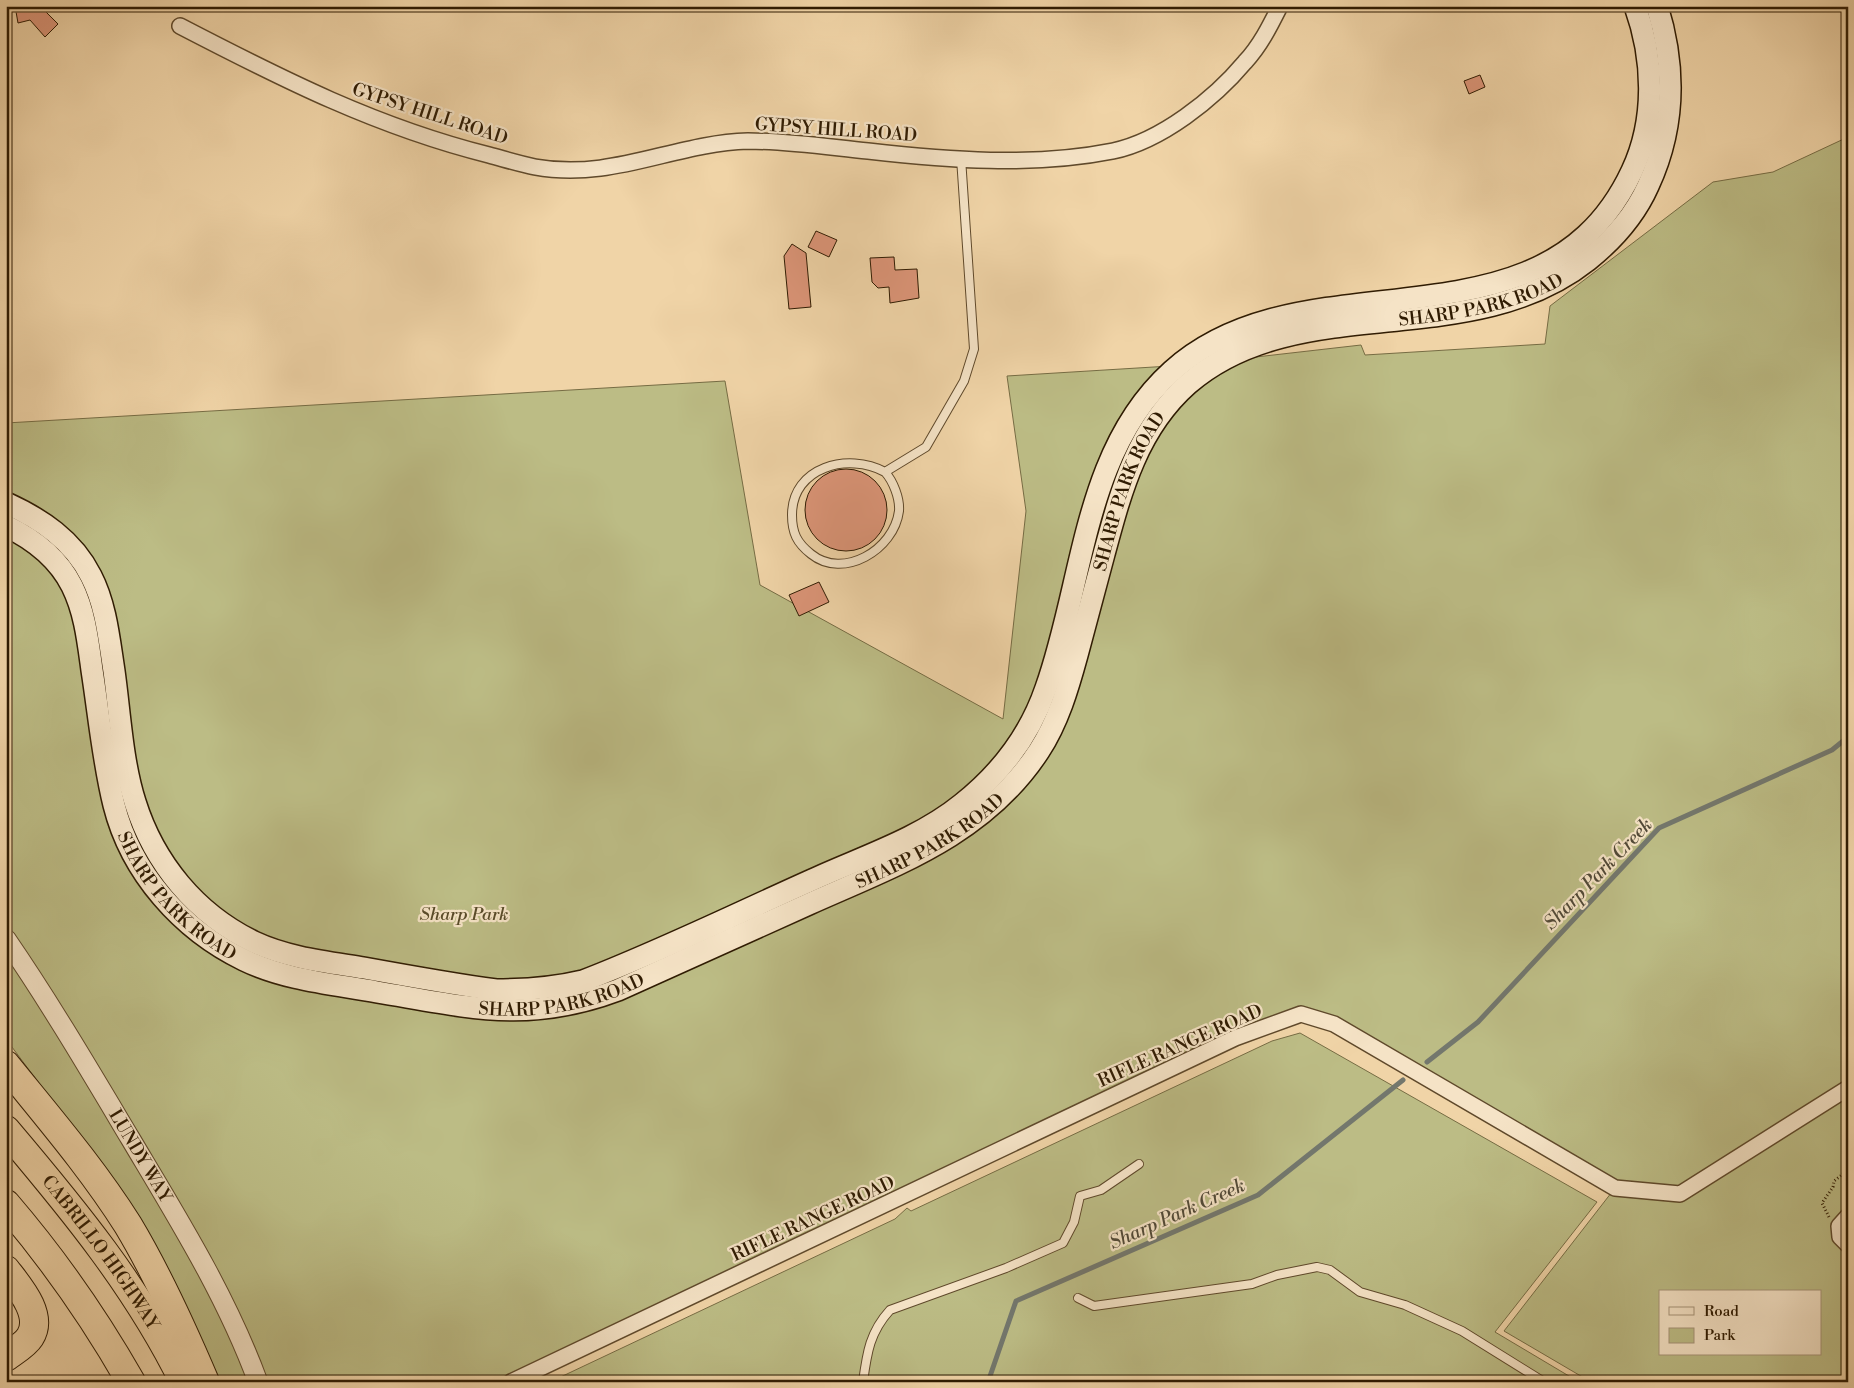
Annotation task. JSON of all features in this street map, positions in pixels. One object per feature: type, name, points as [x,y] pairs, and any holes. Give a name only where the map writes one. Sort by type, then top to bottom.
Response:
[{"type":"highway","points":[[6,1065],[91,1171],[127,1224],[155,1272],[205,1382]]},
{"type":"highway","name":"CABRILLO HIGHWAY","points":[[6,1130],[66,1200],[108,1256],[146,1313],[184,1382]]},
{"type":"highway","points":[[6,1204],[44,1249],[82,1300],[131,1382]]},
{"type":"highway","points":[[6,1270],[20,1288],[34,1318],[30,1336],[6,1357]]},
{"type":"main road","name":"SHARP PARK ROAD","points":[[6,503],[32,515],[56,532],[75,552],[90,575],[107,624],[135,801],[154,849],[170,873],[209,914],[255,942],[314,960],[496,990],[556,987],[583,981],[908,837],[960,806],[984,785],[1005,763],[1023,738],[1047,686],[1098,495],[1120,438],[1154,389],[1197,350],[1222,336],[1280,316],[1484,288],[1538,268],[1562,254],[1585,235],[1608,211],[1626,184],[1638,159],[1646,131],[1650,100],[1649,71],[1645,45],[1635,6]]},
{"type":"main road","name":"SHARP PARK ROAD","points":[[6,526],[42,548],[59,566],[72,585],[86,629],[108,779],[124,835],[153,886],[172,908],[196,930],[246,961],[277,972],[309,980],[494,1010],[526,1011],[560,1008],[589,1001],[618,990],[917,856],[967,826],[999,800],[1021,776],[1041,748],[1067,692],[1118,501],[1138,448],[1170,403],[1209,368],[1232,355],[1284,336],[1458,314],[1520,298],[1574,271],[1599,251],[1625,224],[1644,194],[1657,166],[1666,135],[1670,100],[1670,69],[1657,6]]},
{"type":"street","name":"GYPSY HILL ROAD","points":[[180,26],[271,74],[380,121],[460,148],[536,167],[581,171],[620,166],[720,143],[748,141],[791,142],[872,152],[978,160],[1059,158],[1115,151],[1153,136],[1188,116],[1245,62],[1264,36],[1280,6]]},
{"type":"street","name":"LUNDY WAY","points":[[6,939],[40,990],[184,1229],[218,1289],[258,1382]]},
{"type":"street","name":"RIFLE RANGE ROAD","points":[[510,1382],[1235,1038],[1301,1014],[1334,1024],[1615,1188],[1680,1194],[1848,1088]]},
{"type":"street","points":[[1844,1221],[1840,1237],[1848,1245]]},
{"type":"lane","points":[[885,472],[926,446],[964,380],[974,349],[961,158]]},
{"type":"lane","points":[[833,464],[865,464],[885,472],[892,481],[899,510],[894,525],[880,547],[864,558],[831,565],[821,562],[799,545],[792,527],[792,503],[802,482],[817,471],[833,464]]},
{"type":"lane","points":[[863,1382],[870,1343],[878,1324],[890,1310],[989,1275],[1063,1243],[1074,1222],[1080,1196],[1101,1190],[1139,1164]]},
{"type":"lane","points":[[1078,1298],[1094,1306],[1209,1292],[1252,1284],[1277,1275],[1317,1267],[1330,1270],[1360,1292],[1405,1305],[1462,1332],[1544,1382]]},
{"type":"path","points":[[1844,1221],[1828,1216],[1822,1203],[1833,1187],[1834,1181],[1844,1174],[1848,1161]]},
{"type":"green space","name":"Sharp Park","points":[[1848,137],[1848,1382],[1591,1382],[1504,1331],[1615,1188],[1301,1014],[507,1382],[217,1382],[96,1160],[6,1039],[6,423],[725,381],[760,585],[1003,719],[1026,511],[1007,376],[1219,363],[1221,361],[1361,345],[1365,355],[1545,344],[1550,306],[1713,182],[1773,172]]},
{"type":"green space","points":[[1300,1033],[1597,1202],[1495,1332],[1579,1382],[550,1382],[895,1219],[907,1208],[911,1211],[1272,1041]]},
{"type":"building","points":[[15,6],[37,6],[38,10],[43,9],[58,24],[45,37],[30,20],[18,23]]},
{"type":"building","points":[[1480,75],[1485,87],[1469,94],[1464,81]]},
{"type":"building","points":[[816,231],[837,240],[829,257],[808,247]]},
{"type":"building","points":[[792,244],[806,253],[811,307],[789,309],[784,256]]},
{"type":"building","points":[[894,257],[895,270],[917,269],[919,298],[890,303],[889,287],[878,288],[872,282],[870,258]]},
{"type":"building","points":[[846,469],[862,472],[875,481],[884,494],[887,510],[884,526],[875,539],[862,548],[846,551],[830,548],[817,539],[808,526],[805,510],[808,494],[817,481],[830,472]]},
{"type":"building","points":[[819,582],[829,602],[799,616],[789,595]]},
{"type":"waterway","name":"Sharp Park Creek","points":[[1427,1062],[1478,1022],[1659,828],[1832,750],[1848,737]]},
{"type":"waterway","name":"Sharp Park Creek","points":[[988,1382],[1016,1301],[1258,1195],[1403,1080]]}]
